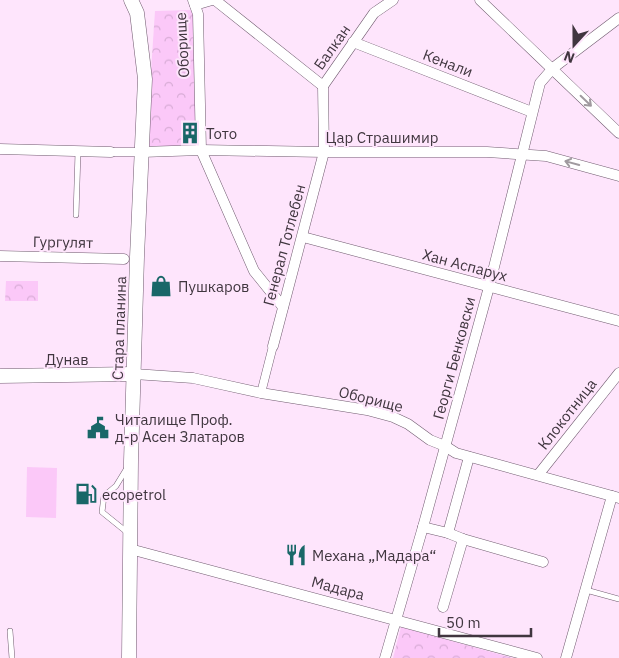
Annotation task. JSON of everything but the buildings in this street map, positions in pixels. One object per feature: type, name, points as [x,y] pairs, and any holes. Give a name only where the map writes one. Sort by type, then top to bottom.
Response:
[{"type":"main road","name":"Стара планина","points":[[128,658],[134,374],[131,258],[142,152],[145,79],[137,12],[131,0]]},
{"type":"main road","name":"Дунав","points":[[0,376],[134,374]]},
{"type":"street","points":[[194,2],[213,0],[323,86]]},
{"type":"street","name":"Балкан","points":[[324,152],[323,86],[374,13],[393,0]]},
{"type":"street","points":[[480,0],[619,133]]},
{"type":"street","name":"Оборище","points":[[194,2],[198,14],[201,150],[254,271],[284,308]]},
{"type":"street","name":"Георги Бенковски","points":[[385,658],[489,287],[524,154],[540,83],[553,68],[619,18]]},
{"type":"street","name":"Кенали","points":[[353,42],[532,112]]},
{"type":"street","points":[[0,149],[142,152]]},
{"type":"street","name":"Цар Страшимир","points":[[142,152],[201,150],[487,152],[546,156],[619,176]]},
{"type":"street","name":"Генерал Тотлебен","points":[[273,346],[324,152]]},
{"type":"street","name":"Хан Аспарух","points":[[303,237],[619,321]]},
{"type":"street","name":"Гургулят","points":[[0,256],[131,258]]},
{"type":"street","points":[[261,393],[273,346]]},
{"type":"street","name":"Клокотница","points":[[538,475],[619,373]]},
{"type":"street","name":"Оборище","points":[[134,374],[193,378],[261,393],[368,410],[394,417],[456,454],[615,497]]},
{"type":"street","points":[[448,533],[470,457]]},
{"type":"street","points":[[566,658],[585,590],[615,497]]},
{"type":"street","points":[[423,527],[543,562]]},
{"type":"street","points":[[443,607],[462,539]]},
{"type":"street","name":"Мадара","points":[[130,542],[396,620],[538,658]]},
{"type":"lane","points":[[76,215],[78,152]]},
{"type":"lane","points":[[130,542],[102,512],[104,496],[116,486],[131,462]]},
{"type":"lane","points":[[585,590],[619,599]]},
{"type":"lane","points":[[10,631],[12,658]]},
{"type":"green space","points":[[192,10],[195,31],[196,146],[146,147],[155,11]]},
{"type":"green space","points":[[6,281],[38,281],[38,301],[5,301]]},
{"type":"green space","points":[[27,467],[57,468],[56,518],[26,517]]},
{"type":"green space","points":[[401,627],[513,658],[393,658]]},
{"type":"place","name":"Тото","points":[[190,133]]},
{"type":"place","name":"Пушкаров","points":[[161,286]]},
{"type":"place","name":"Читалище Проф. д-р Асен Златаров","points":[[98,428]]},
{"type":"place","name":"ecopetrol","points":[[86,494]]},
{"type":"place","name":"Механа „Мадара“","points":[[296,555]]}]
